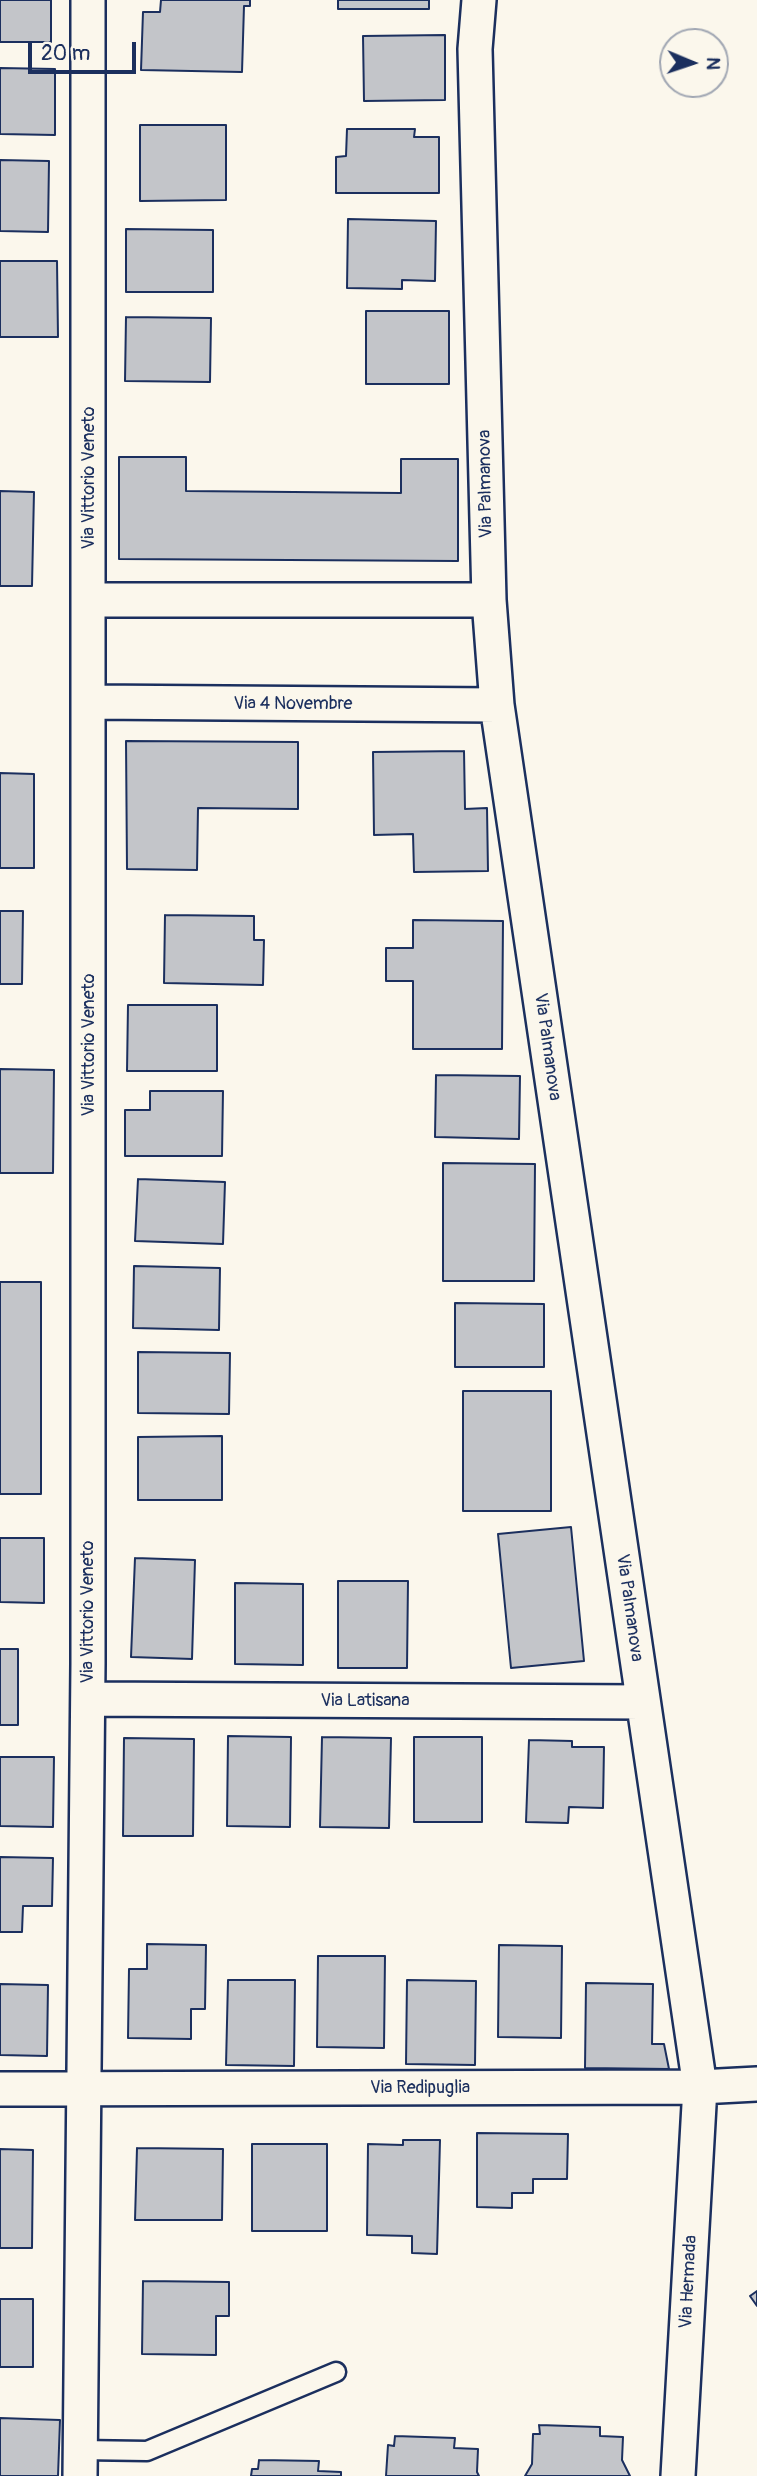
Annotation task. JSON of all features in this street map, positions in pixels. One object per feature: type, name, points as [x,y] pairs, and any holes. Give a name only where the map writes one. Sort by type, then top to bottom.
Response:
[{"type":"street","name":"Via Vittorio Veneto","points":[[82,2090],[88,1699],[88,0]]},
{"type":"street","name":"Via Palmanova","points":[[479,0],[475,49],[489,600],[497,705],[700,2087]]},
{"type":"street","points":[[90,600],[489,600]]},
{"type":"street","name":"Via 4 Novembre","points":[[90,702],[497,705]]},
{"type":"street","name":"Via Latisana","points":[[88,1699],[642,1702]]},
{"type":"street","name":"Via Redipuglia","points":[[0,2089],[700,2087],[757,2084]]},
{"type":"street","name":"Via Hermada","points":[[678,2476],[700,2087]]},
{"type":"street","points":[[80,2463],[82,2090]]},
{"type":"lane","points":[[80,2463],[147,2451],[336,2372]]},
{"type":"building","points":[[0,0],[51,0],[51,42],[0,42]]},
{"type":"building","points":[[161,0],[250,0],[250,6],[244,6],[242,72],[141,70],[143,12],[160,12]]},
{"type":"building","points":[[338,0],[429,0],[429,9],[338,9]]},
{"type":"building","points":[[445,35],[445,100],[364,101],[363,36]]},
{"type":"building","points":[[0,68],[55,69],[55,135],[0,134]]},
{"type":"building","points":[[140,125],[226,125],[226,200],[140,201]]},
{"type":"building","points":[[347,129],[415,129],[414,137],[439,137],[439,193],[336,193],[336,157],[346,156]]},
{"type":"building","points":[[0,160],[49,161],[48,232],[0,231]]},
{"type":"building","points":[[348,219],[436,221],[435,281],[402,280],[402,289],[347,288]]},
{"type":"building","points":[[126,229],[213,230],[213,292],[126,292]]},
{"type":"building","points":[[0,261],[57,261],[58,337],[0,337]]},
{"type":"building","points":[[366,311],[449,311],[449,384],[366,384]]},
{"type":"building","points":[[126,317],[211,318],[210,382],[125,381]]},
{"type":"building","points":[[119,457],[186,457],[186,491],[401,493],[401,459],[458,459],[458,561],[119,559]]},
{"type":"building","points":[[0,491],[34,492],[32,586],[0,586]]},
{"type":"building","points":[[126,741],[298,742],[298,809],[198,808],[197,870],[127,869]]},
{"type":"building","points":[[464,751],[465,809],[487,808],[488,871],[414,872],[413,834],[374,835],[373,752]]},
{"type":"building","points":[[0,773],[34,774],[34,868],[0,868]]},
{"type":"building","points":[[0,911],[23,911],[22,984],[0,984]]},
{"type":"building","points":[[165,915],[254,916],[254,940],[264,940],[263,985],[164,983]]},
{"type":"building","points":[[413,920],[503,921],[502,1049],[413,1049],[413,981],[386,981],[386,948],[413,948]]},
{"type":"building","points":[[128,1005],[217,1005],[217,1071],[127,1071]]},
{"type":"building","points":[[0,1069],[54,1070],[53,1173],[0,1173]]},
{"type":"building","points":[[436,1075],[520,1076],[519,1139],[435,1137]]},
{"type":"building","points":[[150,1091],[223,1091],[222,1156],[125,1156],[125,1110],[150,1110]]},
{"type":"building","points":[[443,1163],[535,1164],[534,1281],[443,1281]]},
{"type":"building","points":[[138,1179],[225,1182],[223,1244],[135,1241]]},
{"type":"building","points":[[134,1266],[220,1268],[219,1330],[133,1328]]},
{"type":"building","points":[[0,1282],[41,1282],[41,1494],[0,1494]]},
{"type":"building","points":[[455,1303],[544,1304],[544,1367],[455,1367]]},
{"type":"building","points":[[138,1352],[230,1353],[229,1414],[138,1413]]},
{"type":"building","points":[[463,1391],[551,1391],[551,1511],[463,1511]]},
{"type":"building","points":[[222,1436],[222,1500],[138,1500],[138,1437]]},
{"type":"building","points":[[571,1527],[584,1661],[511,1668],[498,1534]]},
{"type":"building","points":[[0,1538],[44,1538],[44,1603],[0,1602]]},
{"type":"building","points":[[135,1558],[195,1560],[192,1659],[131,1657]]},
{"type":"building","points":[[338,1581],[408,1581],[407,1668],[338,1668]]},
{"type":"building","points":[[235,1583],[303,1584],[303,1665],[235,1664]]},
{"type":"building","points":[[0,1649],[18,1649],[18,1725],[0,1725]]},
{"type":"building","points":[[228,1736],[291,1737],[290,1827],[227,1826]]},
{"type":"building","points":[[322,1737],[391,1738],[389,1828],[320,1827]]},
{"type":"building","points":[[414,1737],[482,1737],[482,1822],[414,1822]]},
{"type":"building","points":[[124,1738],[194,1739],[193,1836],[123,1836]]},
{"type":"building","points":[[529,1740],[572,1741],[572,1747],[604,1747],[603,1808],[569,1807],[568,1823],[526,1822]]},
{"type":"building","points":[[0,1757],[54,1757],[53,1827],[0,1826]]},
{"type":"building","points":[[0,1857],[53,1858],[52,1906],[23,1906],[22,1932],[0,1932]]},
{"type":"building","points":[[147,1944],[206,1945],[205,2009],[191,2009],[191,2039],[128,2038],[129,1969],[147,1969]]},
{"type":"building","points":[[499,1945],[562,1946],[561,2038],[498,2037]]},
{"type":"building","points":[[318,1956],[385,1956],[384,2048],[317,2047]]},
{"type":"building","points":[[228,1980],[295,1980],[294,2066],[226,2065]]},
{"type":"building","points":[[407,1980],[476,1981],[475,2065],[406,2064]]},
{"type":"building","points":[[586,1983],[653,1984],[652,2044],[664,2044],[669,2069],[585,2068]]},
{"type":"building","points":[[0,1984],[48,1985],[47,2056],[0,2055]]},
{"type":"building","points":[[477,2133],[568,2134],[567,2179],[533,2179],[533,2193],[512,2193],[512,2208],[477,2207]]},
{"type":"building","points":[[403,2140],[440,2140],[437,2254],[412,2253],[412,2236],[367,2235],[368,2144],[403,2145]]},
{"type":"building","points":[[252,2144],[327,2144],[327,2231],[252,2231]]},
{"type":"building","points":[[137,2148],[223,2149],[222,2220],[135,2220]]},
{"type":"building","points":[[0,2149],[33,2150],[32,2248],[0,2248]]},
{"type":"building","points":[[143,2281],[229,2282],[229,2316],[216,2316],[216,2355],[142,2354]]},
{"type":"building","points":[[757,2291],[757,2306],[750,2296]]},
{"type":"building","points":[[0,2299],[33,2299],[33,2367],[0,2367]]},
{"type":"building","points":[[0,2418],[60,2420],[58,2476],[0,2476]]},
{"type":"building","points":[[539,2425],[600,2427],[600,2436],[623,2437],[622,2460],[630,2476],[525,2476],[532,2464],[533,2434],[540,2434]]},
{"type":"building","points":[[395,2436],[455,2438],[454,2448],[478,2449],[479,2476],[386,2476],[388,2445],[394,2446]]},
{"type":"building","points":[[259,2460],[319,2461],[318,2471],[341,2472],[341,2476],[251,2476],[252,2469],[258,2469]]}]
